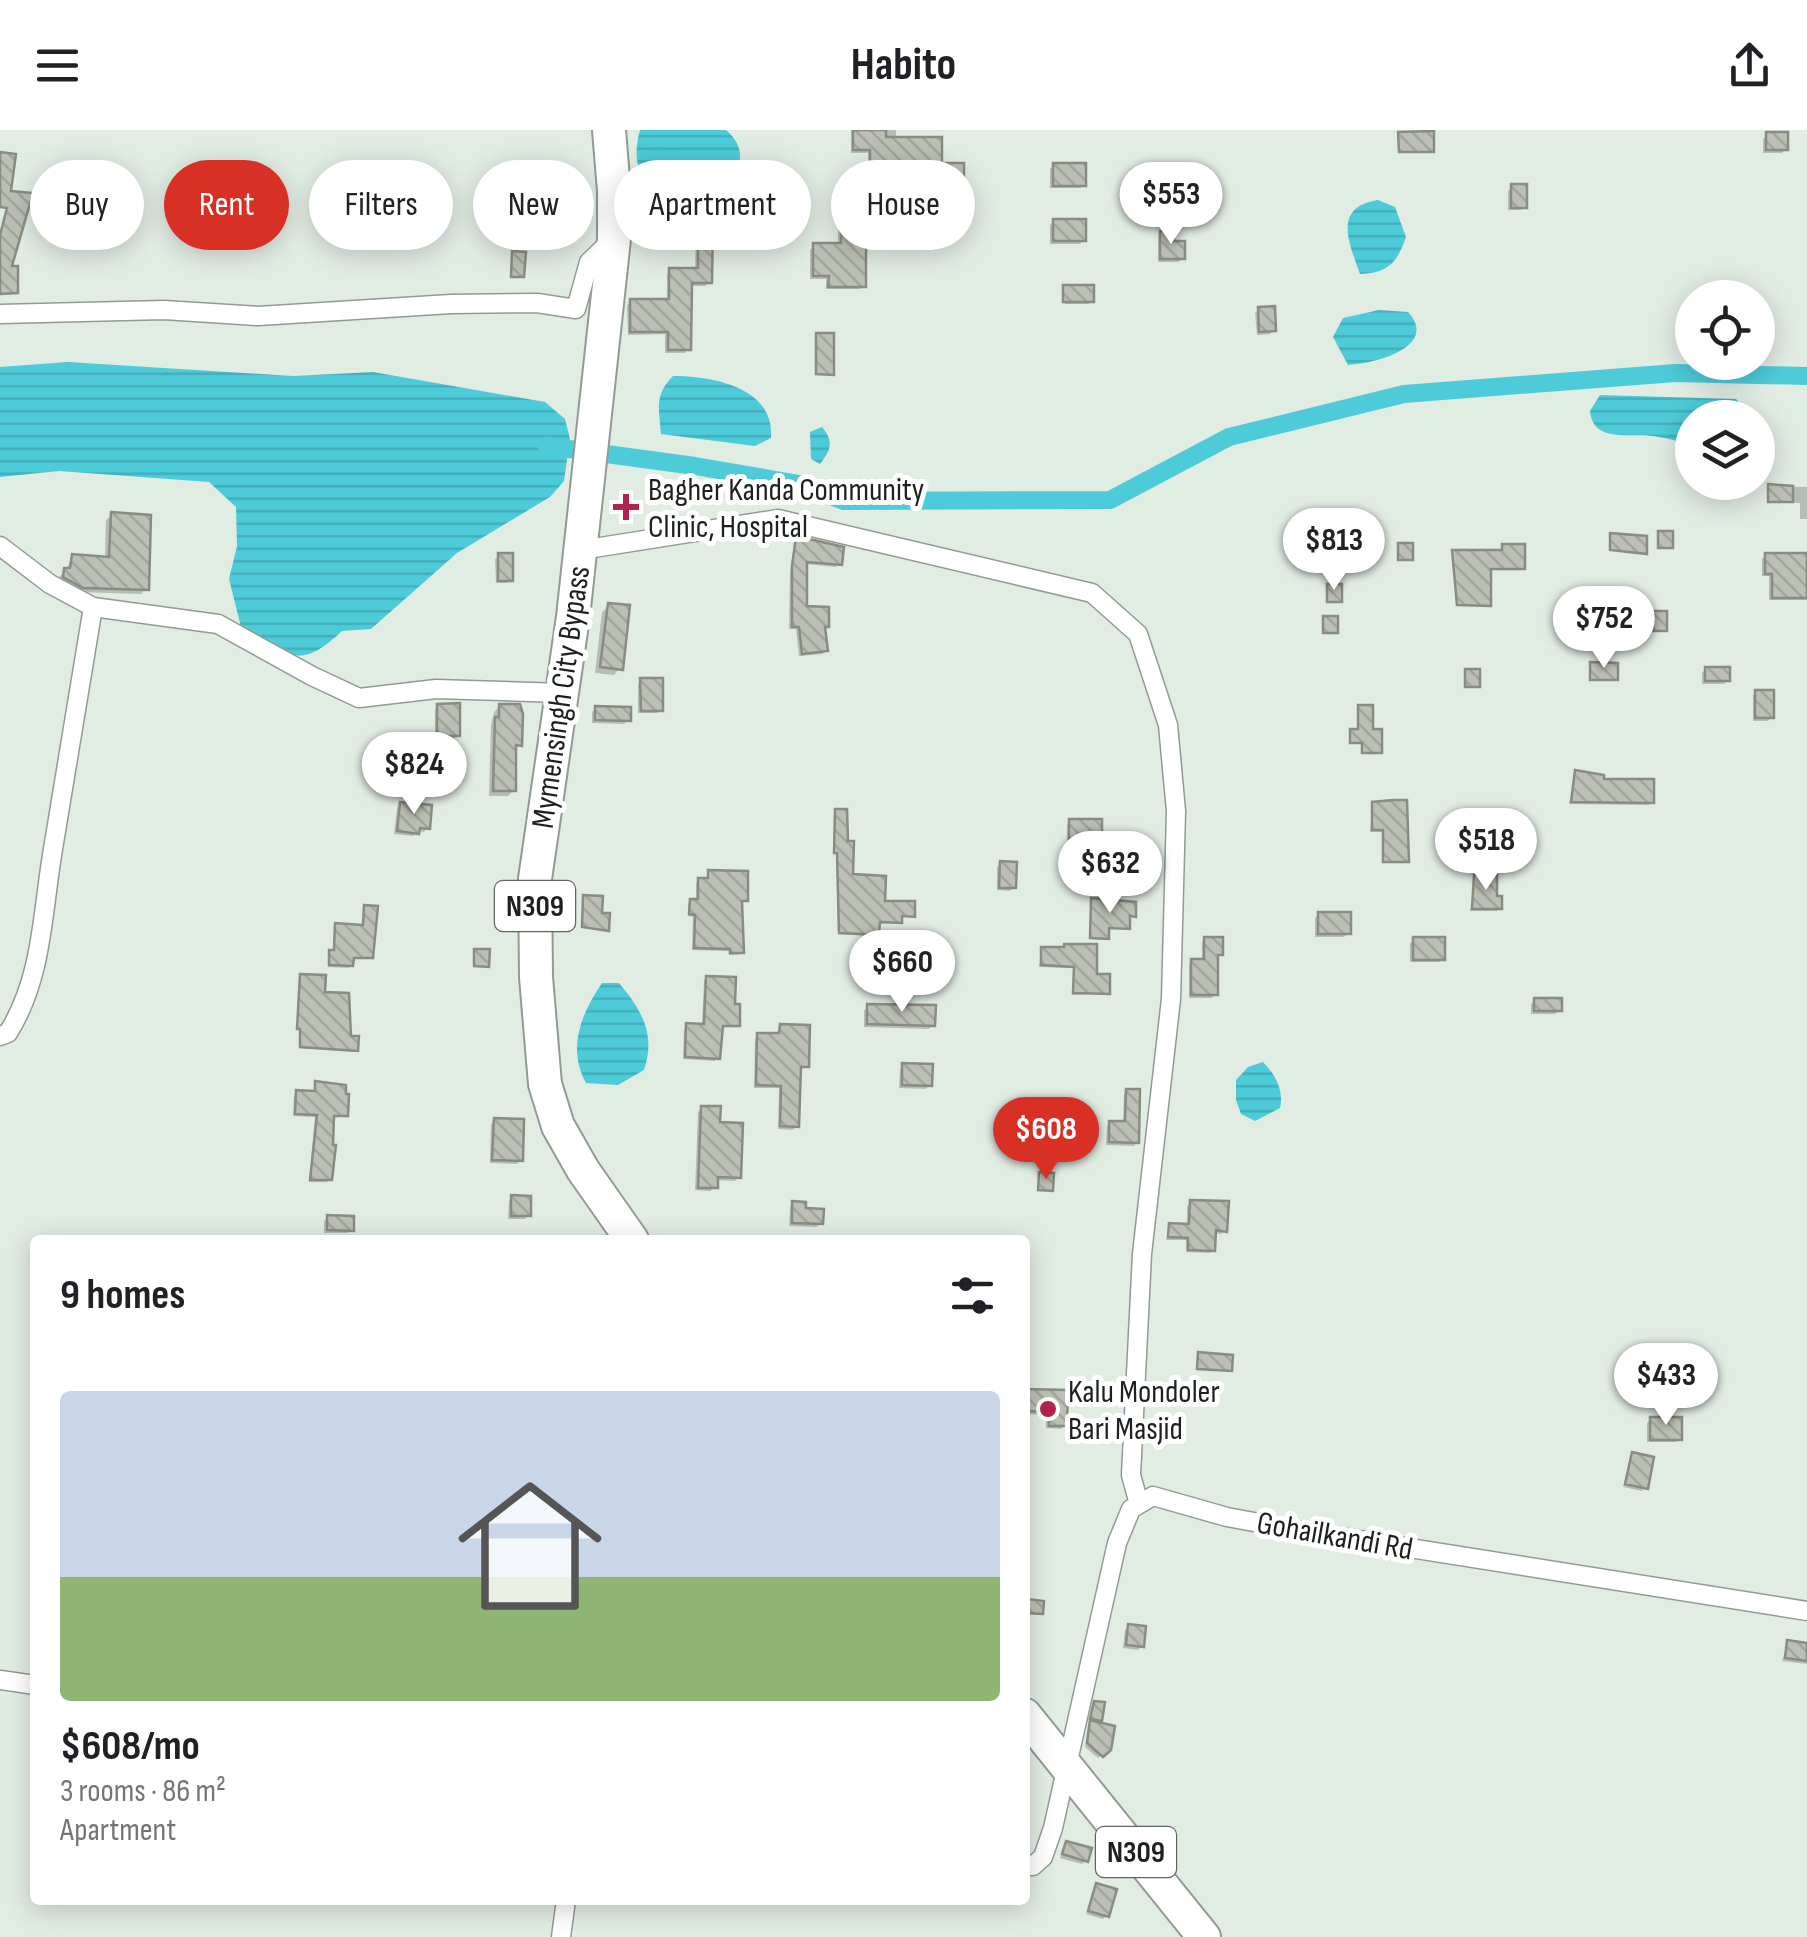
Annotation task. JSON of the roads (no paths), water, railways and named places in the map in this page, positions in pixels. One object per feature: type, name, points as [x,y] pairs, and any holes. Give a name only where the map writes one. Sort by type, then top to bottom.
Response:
[{"type":"highway","name":"Mymensingh City Bypass","points":[[609,130],[614,191]]},
{"type":"highway","name":"Mymensingh City Bypass","points":[[614,238],[581,550],[534,879],[536,977],[545,1084],[558,1126],[582,1170],[627,1235]]},
{"type":"highway","name":"N309","points":[[1030,1721],[1204,1937]]},
{"type":"street","points":[[0,314],[164,310],[258,316],[451,304],[537,303],[576,309],[589,262],[614,238]]},
{"type":"street","points":[[581,550],[778,519],[1092,593],[1138,634],[1168,725],[1176,811],[1170,999],[1142,1254],[1131,1475],[1139,1504],[1131,1509],[1118,1543],[1043,1857],[1030,1866]]},
{"type":"street","points":[[0,546],[50,584],[94,607],[218,624],[359,698],[436,689],[562,693]]},
{"type":"street","points":[[0,1036],[8,1033],[26,1005],[36,973],[94,607]]},
{"type":"street","name":"Gohailkandi Rd","points":[[1139,1504],[1153,1496],[1227,1517],[1302,1531],[1807,1611]]},
{"type":"street","points":[[0,1680],[30,1683]]},
{"type":"street","points":[[562,1937],[565,1905]]},
{"type":"water","points":[[640,130],[726,130],[735,140],[740,160],[638,160]]},
{"type":"water","points":[[1378,200],[1395,207],[1406,237],[1390,265],[1360,274],[1349,239],[1349,218],[1354,210]]},
{"type":"water","points":[[1379,310],[1408,312],[1416,324],[1416,335],[1410,344],[1387,357],[1348,365],[1333,337],[1343,318]]},
{"type":"water","points":[[68,362],[293,376],[373,372],[545,402],[565,419],[570,439],[564,481],[550,497],[457,553],[371,629],[342,631],[314,652],[292,655],[241,627],[229,579],[237,546],[236,507],[209,482],[59,471],[0,477],[0,367]]},
{"type":"water","points":[[673,376],[722,382],[752,396],[770,421],[771,438],[755,446],[661,434],[660,396]]},
{"type":"water","points":[[1600,395],[1737,400],[1675,400],[1675,441],[1605,432],[1593,421],[1590,411]]},
{"type":"water","points":[[822,427],[830,446],[820,464],[811,459],[810,432]]},
{"type":"water","points":[[602,983],[619,983],[640,1013],[647,1034],[644,1070],[618,1085],[586,1083],[580,1070],[579,1032]]},
{"type":"water","points":[[1263,1062],[1278,1084],[1281,1102],[1280,1108],[1255,1121],[1241,1114],[1236,1080],[1248,1067]]},
{"type":"waterway","points":[[547,446],[799,484],[844,501],[1110,500],[1229,437],[1404,394],[1675,373],[1807,376]]},
{"type":"place","name":"Bagher Kanda Community Clinic, Hospital","points":[[626,507]]},
{"type":"place","name":"Kalu Mondoler Bari Masjid","points":[[1048,1409]]}]
